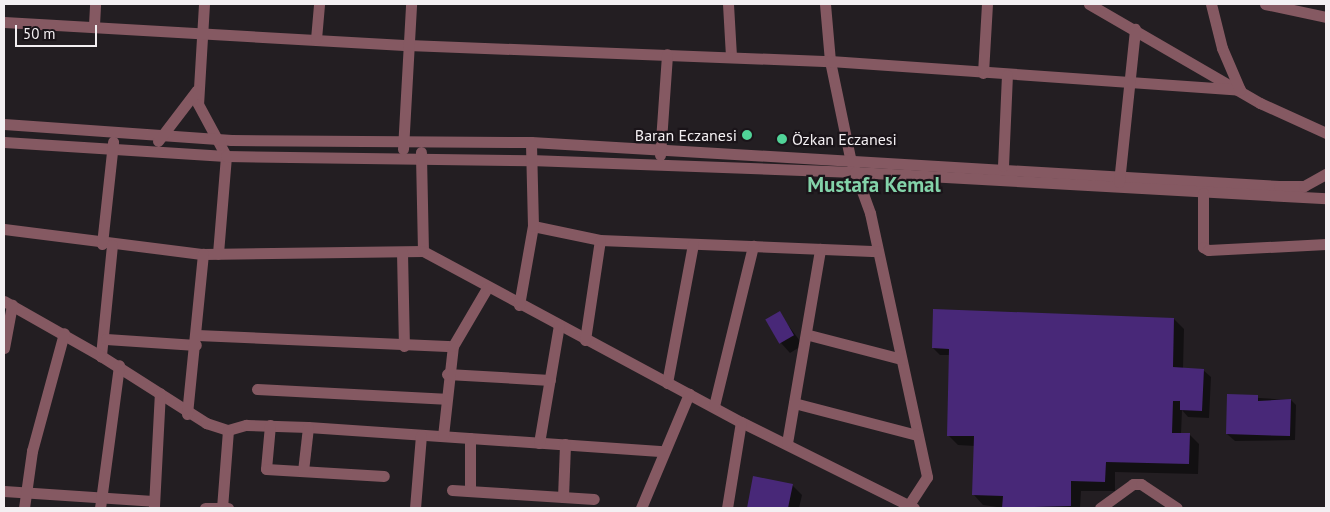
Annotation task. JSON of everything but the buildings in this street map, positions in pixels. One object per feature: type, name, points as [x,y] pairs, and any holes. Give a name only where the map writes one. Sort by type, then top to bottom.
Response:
[{"type":"street","points":[[94,25],[95,4]]},
{"type":"street","points":[[204,4],[197,90],[198,104],[226,156],[218,254]]},
{"type":"street","points":[[316,39],[319,4]]},
{"type":"street","points":[[402,158],[411,4]]},
{"type":"street","points":[[728,4],[731,56]]},
{"type":"street","points":[[4,229],[107,244],[203,254],[423,251],[519,306],[559,325],[741,422],[910,507],[927,477],[870,212],[850,158],[830,61],[825,4]]},
{"type":"street","points":[[983,73],[987,4]]},
{"type":"street","points":[[1089,4],[1240,90],[1326,133]]},
{"type":"street","points":[[1211,4],[1222,48],[1240,90]]},
{"type":"street","points":[[1265,4],[1313,9],[1326,17]]},
{"type":"street","points":[[4,22],[94,25],[408,45],[830,61],[1007,75],[1128,80],[1240,90]]},
{"type":"street","points":[[1119,188],[1128,80],[1135,29]]},
{"type":"street","points":[[660,165],[666,54]]},
{"type":"street","points":[[1003,166],[1007,75]]},
{"type":"street","points":[[156,152],[158,136],[177,120],[197,90]]},
{"type":"street","points":[[4,124],[217,140],[403,143],[531,142],[1003,166],[1304,186],[1326,174]]},
{"type":"street","points":[[102,356],[106,339],[107,244],[114,133]]},
{"type":"street","points":[[4,142],[226,156],[530,160],[855,172],[1203,193],[1326,198]]},
{"type":"street","points":[[519,306],[533,226],[531,142]]},
{"type":"street","points":[[422,143],[423,251]]},
{"type":"street","points":[[1203,193],[1202,247],[1208,250],[1326,244]]},
{"type":"street","points":[[533,226],[600,240],[878,251]]},
{"type":"street","points":[[586,340],[600,240]]},
{"type":"street","points":[[666,383],[693,244]]},
{"type":"street","points":[[714,406],[753,246]]},
{"type":"street","points":[[787,444],[809,335],[820,249]]},
{"type":"street","points":[[402,252],[404,346]]},
{"type":"street","points":[[187,414],[197,340],[203,254]]},
{"type":"street","points":[[443,436],[447,374],[453,346],[487,288]]},
{"type":"street","points":[[4,348],[8,303],[118,365],[187,414],[228,430],[270,425],[663,451]]},
{"type":"street","points":[[539,443],[559,325]]},
{"type":"street","points":[[24,508],[24,492],[64,333]]},
{"type":"street","points":[[809,335],[901,359]]},
{"type":"street","points":[[106,339],[453,346]]},
{"type":"street","points":[[100,502],[118,365]]},
{"type":"street","points":[[447,374],[550,380]]},
{"type":"street","points":[[257,389],[445,399]]},
{"type":"street","points":[[4,491],[100,502],[153,504],[160,393]]},
{"type":"street","points":[[641,508],[663,451],[689,394]]},
{"type":"street","points":[[794,403],[917,434]]},
{"type":"street","points":[[727,508],[741,422]]},
{"type":"street","points":[[270,425],[266,469],[384,476]]},
{"type":"street","points":[[304,472],[308,427]]},
{"type":"street","points":[[222,508],[228,430]]},
{"type":"street","points":[[415,508],[421,434]]},
{"type":"street","points":[[470,438],[470,491]]},
{"type":"street","points":[[563,497],[564,444]]},
{"type":"street","points":[[1100,508],[1133,484],[1141,484],[1177,508]]},
{"type":"street","points":[[452,490],[594,499]]},
{"type":"street","points":[[206,508],[228,508]]},
{"type":"place","name":"Baran Eczanesi","points":[[747,135]]},
{"type":"place","name":"Özkan Eczanesi","points":[[782,139]]},
{"type":"district","name":"Mustafa Kemal","points":[[874,185]]}]
